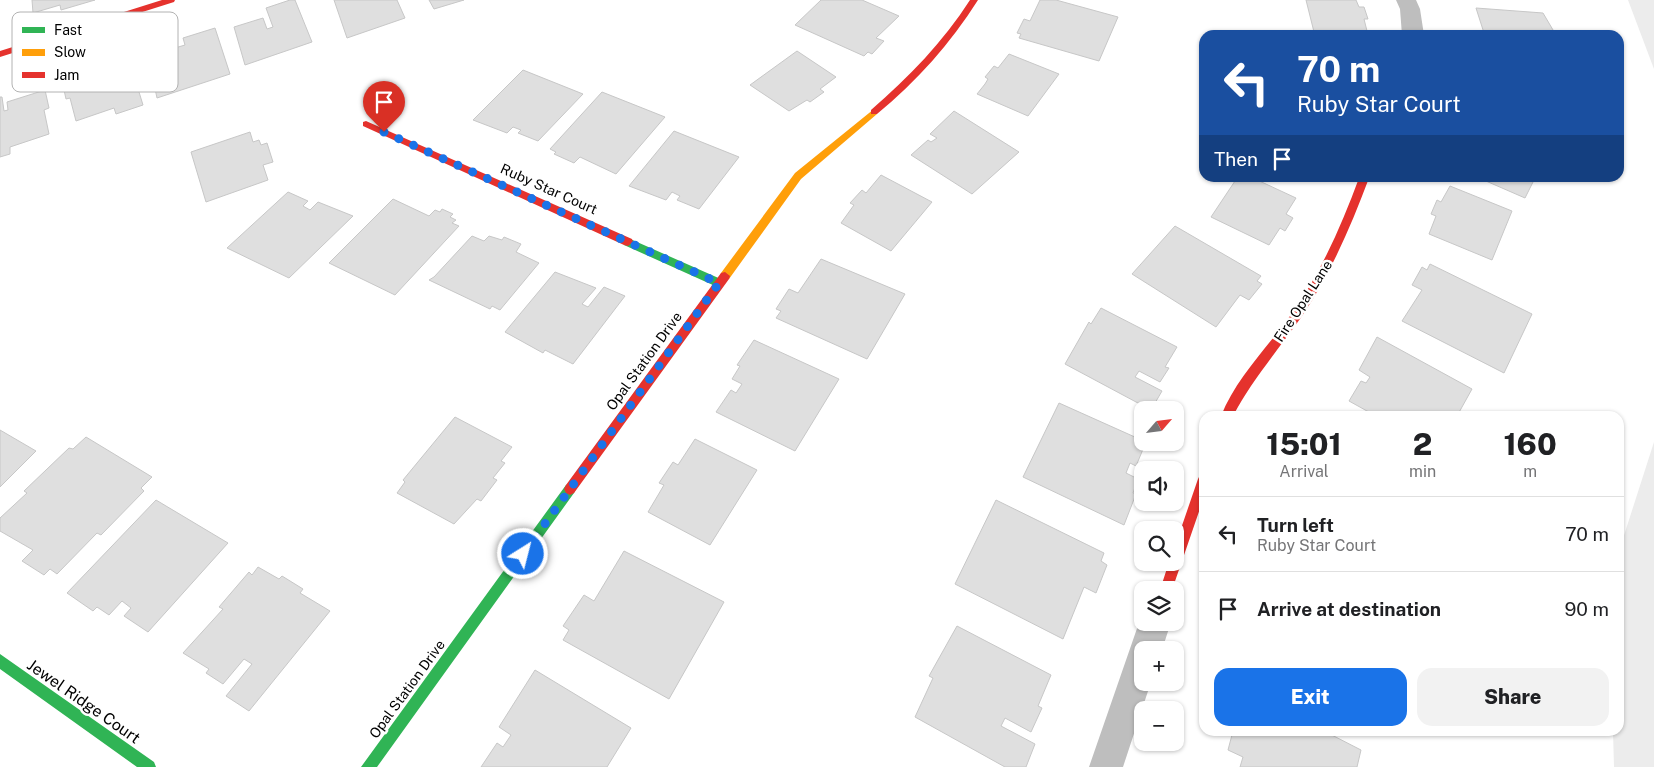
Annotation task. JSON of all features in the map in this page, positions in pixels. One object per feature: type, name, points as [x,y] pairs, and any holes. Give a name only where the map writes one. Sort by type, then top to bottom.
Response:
[{"type":"street","points":[[133,12],[171,0]]},
{"type":"street","name":"Opal Station Drive","points":[[368,767],[798,176],[824,151],[899,92],[922,70],[948,40],[974,0]]},
{"type":"street","points":[[1406,0],[1410,8],[1412,30]]},
{"type":"street","points":[[0,54],[12,50]]},
{"type":"street","name":"Ruby Star Court","points":[[366,124],[719,283]]},
{"type":"street","name":"Fire Opal Lane","points":[[1230,411],[1238,395],[1298,314],[1325,270],[1346,228],[1363,182]]},
{"type":"street","points":[[1169,581],[1199,494]]},
{"type":"street","name":"Jewel Ridge Court","points":[[0,661],[150,767]]},
{"type":"street","points":[[1106,767],[1134,683]]},
{"type":"shaded area","points":[[1628,0],[1654,0],[1654,69]]},
{"type":"shaded area","points":[[1654,442],[1654,767],[1614,767],[1613,736],[1624,736],[1624,535]]},
{"type":"building","points":[[32,0],[95,0],[61,10],[60,5],[33,12]]},
{"type":"building","points":[[295,0],[312,42],[245,65],[234,27],[263,18],[267,29],[273,27],[266,8]]},
{"type":"building","points":[[334,0],[397,0],[405,18],[347,38]]},
{"type":"building","points":[[429,0],[464,0],[434,9]]},
{"type":"building","points":[[821,0],[862,0],[899,16],[876,38],[884,41],[872,54],[868,52],[864,56],[795,25]]},
{"type":"building","points":[[1040,0],[1056,0],[1118,17],[1099,61],[1019,38],[1021,34],[1017,33],[1024,19],[1030,21]]},
{"type":"building","points":[[1306,0],[1356,0],[1359,7],[1364,7],[1368,19],[1364,19],[1367,30],[1314,30]]},
{"type":"building","points":[[1476,8],[1543,13],[1553,30],[1483,30]]},
{"type":"building","points":[[215,28],[230,74],[178,91],[178,47],[185,45],[183,38]]},
{"type":"building","points":[[797,51],[836,77],[820,89],[824,92],[810,102],[807,100],[789,111],[750,85]]},
{"type":"building","points":[[1009,54],[1059,74],[1028,116],[977,94],[988,79],[985,77],[994,66],[998,68]]},
{"type":"building","points":[[523,70],[583,94],[538,141],[518,133],[521,130],[513,127],[507,133],[473,120]]},
{"type":"building","points":[[39,92],[45,92],[49,108],[44,110],[49,134],[10,147],[10,154],[0,157],[0,97],[2,97],[4,111],[8,110],[7,102]]},
{"type":"building","points":[[64,92],[139,92],[143,105],[116,114],[114,108],[76,121],[70,98],[66,99]]},
{"type":"building","points":[[156,92],[175,92],[157,98]]},
{"type":"building","points":[[602,92],[665,117],[616,174],[580,157],[574,163],[554,154],[556,152],[550,149]]},
{"type":"building","points":[[954,111],[1019,152],[972,194],[911,155],[928,140],[931,142],[937,138],[930,134]]},
{"type":"building","points":[[674,131],[739,157],[699,209],[677,200],[680,196],[672,192],[666,200],[629,186]]},
{"type":"building","points":[[250,132],[253,142],[259,140],[261,145],[267,143],[273,162],[263,165],[268,180],[206,202],[191,152]]},
{"type":"building","points":[[881,175],[932,202],[891,251],[841,223],[854,205],[850,203],[862,190],[866,193]]},
{"type":"building","points":[[1234,182],[1262,182],[1296,198],[1286,214],[1293,218],[1285,231],[1280,228],[1269,245],[1211,217]]},
{"type":"building","points":[[1488,182],[1533,182],[1525,198]]},
{"type":"building","points":[[1450,186],[1512,211],[1492,260],[1429,234],[1436,216],[1431,214],[1437,200],[1441,202]]},
{"type":"building","points":[[288,192],[308,201],[303,206],[310,210],[318,202],[353,216],[289,278],[227,248]]},
{"type":"building","points":[[393,199],[429,216],[435,210],[440,212],[442,209],[453,214],[450,217],[456,220],[452,223],[459,226],[395,295],[329,263]]},
{"type":"building","points":[[1175,226],[1261,276],[1257,281],[1262,284],[1249,300],[1240,295],[1216,327],[1132,274]]},
{"type":"building","points":[[472,236],[484,241],[489,236],[502,240],[504,237],[521,244],[516,252],[539,263],[500,310],[492,306],[490,309],[429,280]]},
{"type":"building","points":[[821,259],[905,294],[867,359],[776,318],[781,311],[776,309],[789,289],[798,293]]},
{"type":"building","points":[[1430,264],[1532,314],[1504,373],[1402,321],[1422,290],[1412,285],[1422,267],[1427,270]]},
{"type":"building","points":[[555,272],[596,288],[582,304],[588,307],[604,287],[625,296],[573,364],[545,350],[543,353],[505,332]]},
{"type":"building","points":[[1101,308],[1177,347],[1165,367],[1169,368],[1160,382],[1139,371],[1135,377],[1162,391],[1156,401],[1134,401],[1065,364],[1089,322],[1091,324]]},
{"type":"building","points":[[1377,337],[1472,389],[1460,411],[1367,411],[1349,401],[1361,381],[1366,383],[1370,377],[1359,370]]},
{"type":"building","points":[[754,340],[839,379],[795,451],[716,412],[731,390],[736,393],[742,384],[732,379],[740,366],[737,365]]},
{"type":"building","points":[[1059,403],[1134,437],[1134,451],[1142,451],[1138,461],[1134,461],[1134,465],[1130,463],[1126,473],[1134,477],[1134,499],[1124,525],[1023,477]]},
{"type":"building","points":[[455,417],[512,447],[501,461],[505,463],[493,478],[497,480],[481,501],[477,499],[454,524],[397,493],[405,482],[403,480]]},
{"type":"building","points":[[0,430],[36,451],[0,487]]},
{"type":"building","points":[[86,437],[152,477],[141,488],[144,491],[101,535],[97,533],[57,574],[50,569],[44,575],[22,561],[33,550],[0,531],[0,518],[27,493],[24,491],[69,448],[73,449]]},
{"type":"building","points":[[695,439],[757,470],[710,545],[648,512],[664,485],[659,483],[673,462],[678,465]]},
{"type":"building","points":[[156,500],[228,543],[148,632],[124,616],[131,608],[122,601],[109,615],[97,607],[93,611],[67,593]]},
{"type":"building","points":[[996,500],[1104,553],[1101,561],[1107,565],[1096,593],[1084,587],[1063,639],[955,584]]},
{"type":"building","points":[[624,551],[724,602],[669,699],[563,640],[569,630],[563,626],[584,595],[594,601]]},
{"type":"building","points":[[258,567],[279,579],[282,576],[303,589],[300,593],[330,611],[249,711],[226,696],[252,664],[244,659],[223,684],[206,673],[209,669],[183,653],[223,609],[219,607],[249,572],[252,575]]},
{"type":"building","points":[[957,626],[1051,675],[1038,706],[1042,708],[1031,732],[1005,718],[1001,726],[1035,744],[1026,767],[1005,767],[915,717],[933,678],[929,676]]},
{"type":"building","points":[[535,670],[631,728],[607,767],[481,767],[497,743],[503,747],[511,735],[499,727]]},
{"type":"building","points":[[1232,736],[1334,736],[1361,750],[1357,767],[1240,767],[1243,757],[1228,750]]},
{"type":"traffic: fast","points":[[628,242],[719,283]]},
{"type":"traffic: fast","points":[[368,767],[570,489]]},
{"type":"traffic: fast","points":[[0,661],[149,767]]},
{"type":"traffic: slow","points":[[725,276],[798,176],[874,112]]},
{"type":"traffic: jam","points":[[133,12],[171,0]]},
{"type":"traffic: jam","points":[[874,112],[929,61],[953,32],[974,0]]},
{"type":"traffic: jam","points":[[0,54],[12,50]]},
{"type":"traffic: jam","points":[[366,124],[628,242]]},
{"type":"traffic: jam","points":[[1230,411],[1243,389],[1299,312],[1319,280],[1351,213],[1363,182]]},
{"type":"traffic: jam","points":[[570,489],[725,276]]},
{"type":"traffic: jam","points":[[1169,581],[1199,494]]},
{"type":"route","points":[[384,132],[719,283],[523,554]]}]
